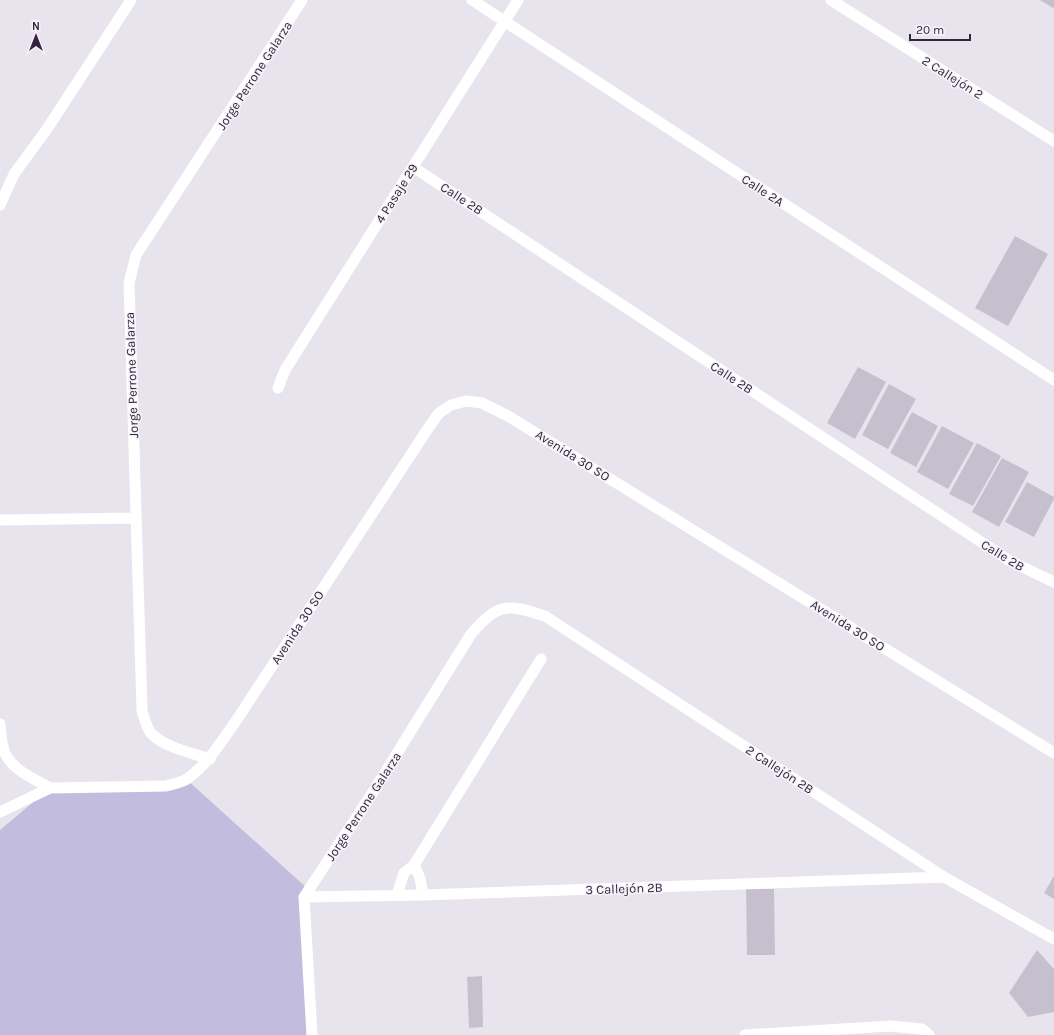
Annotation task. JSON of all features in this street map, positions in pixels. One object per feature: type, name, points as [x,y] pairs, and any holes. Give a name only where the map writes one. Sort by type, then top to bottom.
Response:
[{"type":"street","points":[[0,205],[14,174],[47,129],[131,0]]},
{"type":"street","name":"Jorge Perrone Galarza","points":[[210,758],[173,747],[157,738],[150,732],[144,722],[142,711],[129,283],[136,255],[302,0]]},
{"type":"street","name":"Calle 2A","points":[[472,0],[1054,380]]},
{"type":"street","name":"4 Pasaje 29","points":[[278,388],[285,370],[518,0]]},
{"type":"street","name":"2 Callejón 2","points":[[831,0],[1054,141]]},
{"type":"street","name":"Calle 2B","points":[[414,166],[1010,560],[1054,582]]},
{"type":"street","name":"Avenida 30 SO","points":[[50,788],[166,786],[186,779],[210,758],[240,715],[439,412],[451,404],[466,401],[482,403],[508,416],[1054,753]]},
{"type":"street","points":[[0,520],[136,518]]},
{"type":"street","name":"Jorge Perrone Galarza","points":[[304,897],[373,792],[471,634],[484,619],[503,608]]},
{"type":"street","name":"2 Callejón 2B","points":[[503,608],[519,608],[545,616],[944,876],[1054,939]]},
{"type":"street","points":[[397,895],[404,873],[414,864],[541,659]]},
{"type":"street","points":[[0,724],[3,745],[12,764],[19,770],[50,788]]},
{"type":"street","points":[[0,812],[50,788]]},
{"type":"street","points":[[414,864],[420,878],[423,895]]},
{"type":"street","name":"3 Callejón 2B","points":[[304,897],[423,895],[944,876]]},
{"type":"street","points":[[304,897],[312,1035]]},
{"type":"street","points":[[745,1035],[890,1026],[926,1032]]},
{"type":"shaded area","points":[[186,779],[309,890],[313,1035],[0,1035],[0,830],[50,788],[166,786]]},
{"type":"building","points":[[1040,0],[1054,0],[1054,7],[1053,8]]},
{"type":"building","points":[[1015,236],[1048,254],[1008,326],[975,308]]},
{"type":"building","points":[[858,367],[886,382],[855,439],[827,423]]},
{"type":"building","points":[[889,384],[916,399],[888,449],[862,435]]},
{"type":"building","points":[[912,412],[938,426],[916,467],[890,453]]},
{"type":"building","points":[[942,426],[974,443],[948,489],[917,472]]},
{"type":"building","points":[[977,443],[1001,456],[973,506],[949,494]]},
{"type":"building","points":[[1002,458],[1029,472],[999,527],[972,512]]},
{"type":"building","points":[[1027,482],[1054,497],[1034,537],[1005,522]]},
{"type":"building","points":[[1054,876],[1054,899],[1044,893]]},
{"type":"building","points":[[746,889],[774,889],[775,955],[747,955]]},
{"type":"building","points":[[1037,950],[1054,969],[1054,1012],[1028,1017],[1009,993]]},
{"type":"building","points":[[482,976],[483,1027],[469,1028],[467,977]]}]
